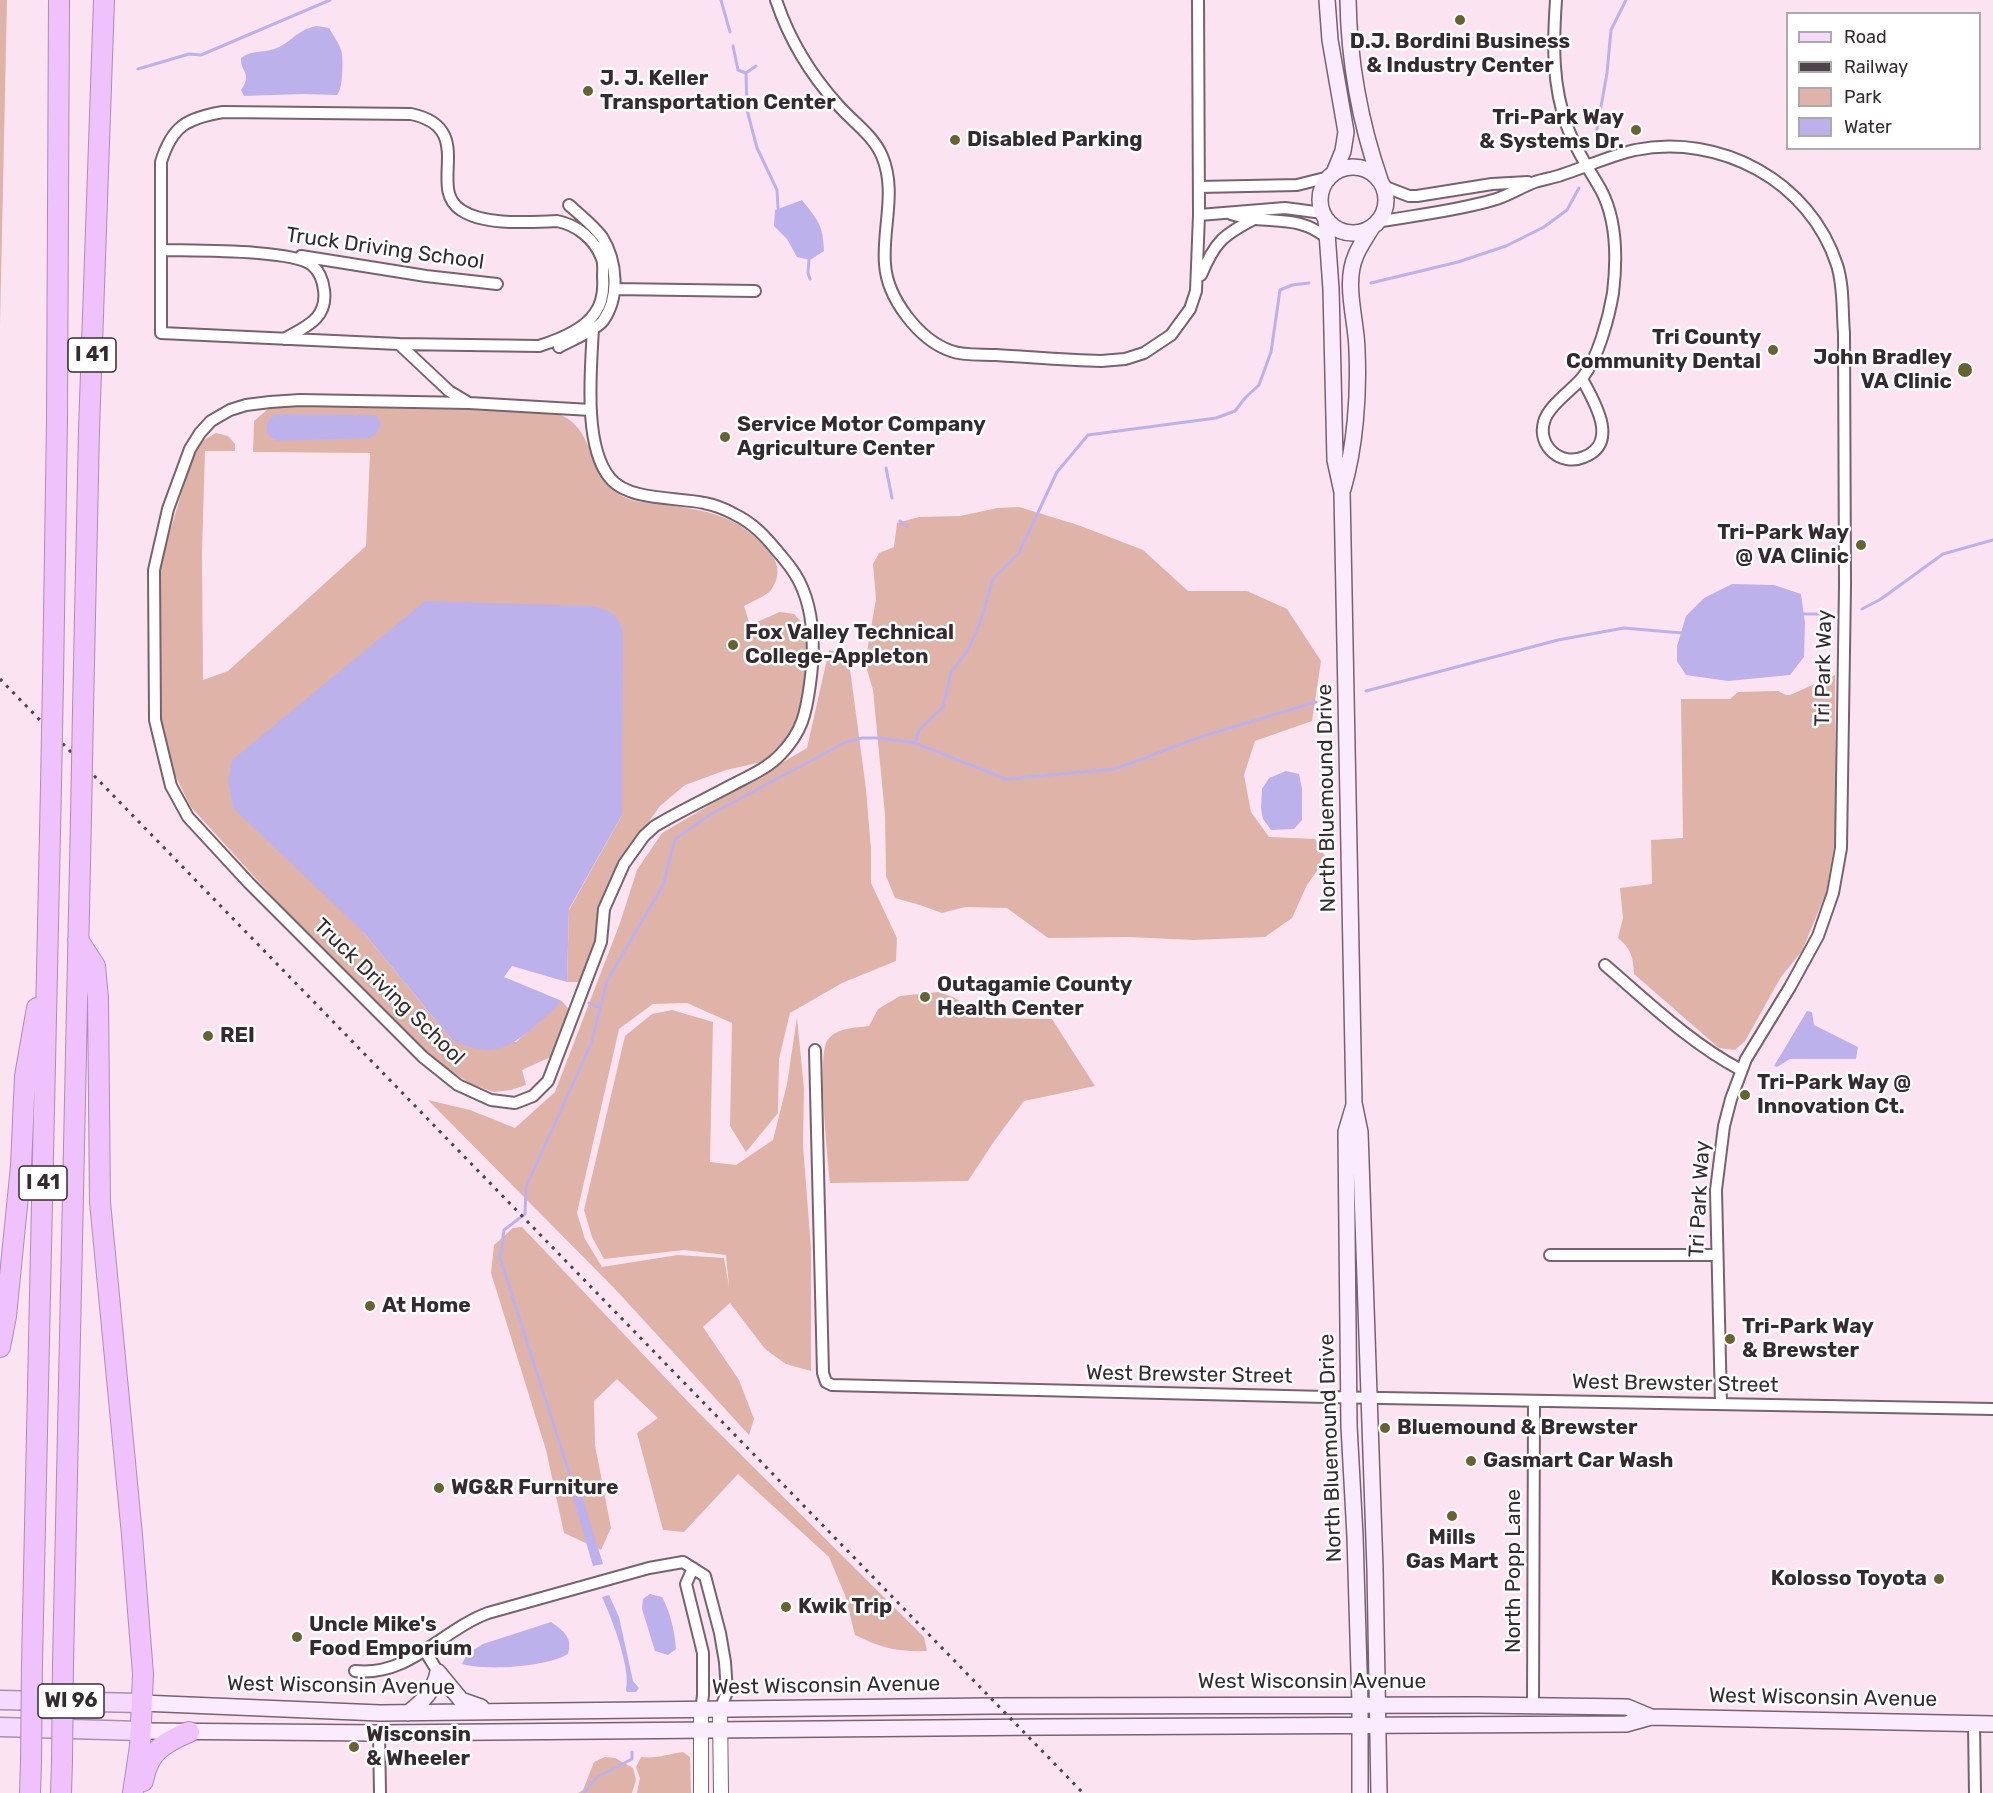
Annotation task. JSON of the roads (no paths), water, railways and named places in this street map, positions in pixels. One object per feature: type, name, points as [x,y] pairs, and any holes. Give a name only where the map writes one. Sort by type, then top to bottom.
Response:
[{"type":"highway","name":"I 41","points":[[30,1793],[53,680],[59,0]]},
{"type":"highway","name":"I 41","points":[[61,1793],[88,460],[104,0]]},
{"type":"highway","points":[[0,1347],[6,1316],[21,1166],[25,1076],[48,937]]},
{"type":"highway","points":[[78,940],[95,966],[98,998],[100,1202],[143,1674],[141,1731],[133,1793]]},
{"type":"highway","points":[[142,1793],[146,1768],[152,1756],[167,1742],[189,1732]]},
{"type":"main road","points":[[1328,0],[1330,40],[1346,132],[1342,151],[1320,194],[1324,216],[1335,228],[1347,232],[1360,232],[1375,225],[1386,205],[1382,183],[1368,142],[1352,64],[1348,0]]},
{"type":"main road","points":[[1331,175],[1345,167],[1358,167],[1370,171],[1382,183]]},
{"type":"main road","name":"North Bluemound Drive","points":[[1324,216],[1332,290],[1335,460],[1342,492],[1354,1103],[1360,1132],[1370,1398],[1379,1793]]},
{"type":"main road","name":"North Bluemound Drive","points":[[1342,492],[1352,460],[1357,380],[1351,277],[1356,254],[1375,225]]},
{"type":"main road","name":"North Bluemound Drive","points":[[1354,1103],[1346,1132],[1349,1397],[1360,1704],[1360,1793]]},
{"type":"main road","points":[[438,1672],[452,1691],[465,1702],[508,1712]]},
{"type":"main road","points":[[408,1713],[426,1698],[436,1683],[438,1672]]},
{"type":"main road","name":"West Wisconsin Avenue","points":[[0,1700],[141,1702],[408,1713],[1378,1704],[1627,1707],[1651,1717]]},
{"type":"main road","name":"West Wisconsin Avenue","points":[[0,1727],[189,1732],[379,1733],[1626,1725],[1651,1717],[1993,1724]]},
{"type":"street","points":[[776,0],[793,41],[810,70],[840,107],[873,140],[883,158],[889,185],[886,270],[897,301],[910,322],[926,337],[954,353],[1101,361],[1125,359],[1144,353],[1172,335],[1190,309],[1198,281],[1218,243],[1231,231],[1255,219]]},
{"type":"street","points":[[1198,0],[1198,281]]},
{"type":"street","points":[[1556,0],[1553,36],[1558,91],[1567,127],[1607,205],[1615,262],[1612,296],[1603,334],[1587,371],[1544,418],[1542,434],[1549,449],[1555,455],[1569,460],[1591,454],[1601,442],[1603,431],[1597,408],[1582,379]]},
{"type":"street","name":"Truck Driving School","points":[[223,112],[411,114],[431,121],[443,133],[448,147],[447,190],[450,200],[459,210],[487,219],[557,221],[582,231],[593,242],[603,260],[603,294],[599,308],[588,321],[553,341],[539,346],[399,344],[161,333],[160,250],[161,162],[167,144],[178,128],[193,119],[223,112]]},
{"type":"street","name":"Tri Park Way","points":[[1375,225],[1496,200],[1535,182],[1636,150],[1664,147],[1704,149],[1746,163],[1779,183],[1806,210],[1827,242],[1837,266],[1844,333],[1845,575],[1841,848],[1833,893],[1818,936],[1741,1070],[1726,1117],[1718,1160],[1716,1190],[1721,1404]]},
{"type":"street","points":[[1199,187],[1297,185],[1331,175]]},
{"type":"street","name":"Tri Park Way","points":[[1382,183],[1408,196],[1416,196],[1492,184],[1535,182]]},
{"type":"street","points":[[559,347],[602,322],[611,307],[614,289],[610,253],[601,236],[569,205]]},
{"type":"street","points":[[1199,215],[1285,208],[1324,216]]},
{"type":"street","points":[[1231,214],[1245,219],[1296,222],[1317,229],[1328,239]]},
{"type":"street","name":"Truck Driving School","points":[[160,250],[285,253],[426,276],[497,284]]},
{"type":"street","name":"Truck Driving School","points":[[268,254],[304,260],[314,266],[324,285],[325,296],[319,317],[284,339]]},
{"type":"street","points":[[614,289],[755,291]]},
{"type":"street","name":"Truck Driving School","points":[[591,410],[469,403],[300,400],[246,405],[230,410],[211,421],[190,449],[176,482],[155,561],[153,603],[155,720],[171,786],[188,817],[423,1057],[458,1085],[482,1097],[503,1103],[524,1101],[533,1096],[548,1081],[601,942],[604,909],[624,864],[644,836],[655,826],[762,770],[779,757],[796,737],[801,727],[811,673],[813,638],[807,602],[795,574],[765,536],[749,522],[721,508],[704,503],[648,495],[618,486],[606,473],[599,461],[592,430],[592,328]]},
{"type":"street","points":[[399,344],[449,390],[469,403]]},
{"type":"street","points":[[1605,965],[1692,1040],[1716,1057],[1741,1070]]},
{"type":"street","name":"West Brewster Street","points":[[815,1050],[823,1353],[826,1382],[832,1385],[1370,1398],[1993,1409]]},
{"type":"street","points":[[1550,1255],[1716,1254]]},
{"type":"street","name":"North Popp Lane","points":[[1533,1706],[1534,1401]]},
{"type":"street","points":[[355,1671],[367,1672],[390,1668],[425,1651],[471,1620],[488,1612],[649,1568],[683,1562],[705,1576],[720,1633],[727,1692],[720,1710],[721,1793]]},
{"type":"street","points":[[693,1568],[686,1584],[703,1653],[700,1731],[701,1793]]},
{"type":"street","points":[[425,1651],[438,1672]]},
{"type":"street","points":[[1974,1724],[1975,1793]]},
{"type":"street","points":[[379,1733],[380,1793]]},
{"type":"water","points":[[317,26],[329,28],[339,44],[342,76],[337,95],[244,96],[241,90],[246,76],[241,58],[280,46],[304,30]]},
{"type":"water","points":[[802,200],[819,223],[823,242],[824,251],[810,260],[797,257],[787,239],[774,226],[775,210]]},
{"type":"water","points":[[281,414],[372,415],[377,416],[381,425],[376,434],[370,438],[277,441],[268,435],[267,423],[273,416]]},
{"type":"water","points":[[1732,584],[1774,585],[1801,594],[1805,623],[1804,657],[1790,675],[1728,681],[1686,675],[1677,661],[1677,646],[1686,616],[1704,598]]},
{"type":"water","points":[[425,601],[593,606],[613,614],[623,633],[622,815],[569,909],[567,982],[512,966],[504,977],[562,1001],[524,1035],[505,1047],[496,1049],[476,1049],[452,1040],[363,932],[233,808],[228,781],[232,760]]},
{"type":"water","points":[[1286,771],[1299,774],[1302,789],[1302,820],[1294,829],[1271,830],[1263,819],[1262,789],[1269,778]]},
{"type":"water","points":[[1807,1011],[1812,1012],[1814,1025],[1858,1047],[1856,1059],[1790,1059],[1777,1067],[1774,1066]]},
{"type":"water","points":[[573,1485],[580,1489],[603,1564],[593,1566],[571,1491]]},
{"type":"water","points":[[650,1594],[662,1597],[670,1615],[676,1649],[668,1655],[655,1651],[642,1609],[643,1599]]},
{"type":"water","points":[[609,1595],[619,1617],[633,1681],[639,1688],[636,1692],[626,1690],[626,1669],[623,1657],[602,1597]]},
{"type":"water","points":[[551,1622],[566,1635],[569,1644],[568,1654],[531,1665],[485,1667],[462,1664],[467,1654],[483,1644]]},
{"type":"waterway","points":[[138,69],[189,54],[201,55],[330,0]]},
{"type":"waterway","points":[[721,0],[730,32]]},
{"type":"waterway","points":[[1595,140],[1607,73],[1611,30],[1626,0]]},
{"type":"waterway","points":[[733,46],[738,70],[746,73],[747,110],[757,148],[777,190],[778,208]]},
{"type":"waterway","points":[[746,73],[756,66]]},
{"type":"waterway","points":[[1371,283],[1458,262],[1506,246],[1544,227],[1567,210],[1579,188]]},
{"type":"waterway","points":[[809,260],[810,279]]},
{"type":"waterway","points":[[915,743],[919,730],[943,707],[951,672],[968,650],[980,623],[993,579],[1019,553],[1057,472],[1088,435],[1216,418],[1235,411],[1259,385],[1271,352],[1280,290],[1292,285],[1309,283]]},
{"type":"waterway","points":[[886,468],[892,498]]},
{"type":"waterway","points":[[900,521],[907,527]]},
{"type":"waterway","points":[[1862,609],[1881,599],[1943,554],[1993,540]]},
{"type":"waterway","points":[[1802,614],[1828,614]]},
{"type":"waterway","points":[[1366,691],[1558,640],[1624,628],[1682,633]]},
{"type":"waterway","points":[[574,1488],[500,1258],[504,1230],[525,1214],[526,1187],[591,1044],[607,981],[663,885],[675,839],[711,814],[846,742],[862,738],[882,738],[915,743],[1006,779],[1115,769],[1200,737],[1316,702]]},
{"type":"waterway","points":[[589,1003],[600,1008]]},
{"type":"waterway","points":[[584,1793],[597,1777],[632,1759],[632,1752]]},
{"type":"railway","points":[[0,679],[1083,1793]]},
{"type":"place","name":"D.J. Bordini Business & Industry Center","points":[[1460,20]]},
{"type":"place","name":"J. J. Keller Transportation Center","points":[[588,91]]},
{"type":"place","name":"Tri-Park Way & Systems Dr.","points":[[1636,130]]},
{"type":"place","name":"Disabled Parking","points":[[955,140]]},
{"type":"place","name":"Tri County Community Dental","points":[[1773,350]]},
{"type":"place","name":"John Bradley VA Clinic","points":[[1965,370]]},
{"type":"place","name":"Service Motor Company Agriculture Center","points":[[725,437]]},
{"type":"place","name":"Tri-Park Way @ VA Clinic","points":[[1861,545]]},
{"type":"place","name":"Fox Valley Technical College-Appleton","points":[[733,645]]},
{"type":"place","name":"Outagamie County Health Center","points":[[925,997]]},
{"type":"place","name":"REI","points":[[208,1036]]},
{"type":"place","name":"Tri-Park Way @ Innovation Ct.","points":[[1745,1095]]},
{"type":"place","name":"At Home","points":[[370,1306]]},
{"type":"place","name":"Tri-Park Way & Brewster","points":[[1730,1339]]},
{"type":"place","name":"Bluemound & Brewster","points":[[1385,1428]]},
{"type":"place","name":"Gasmart Car Wash","points":[[1471,1461]]},
{"type":"place","name":"WG&R Furniture","points":[[439,1488]]},
{"type":"place","name":"Mills Gas Mart","points":[[1452,1516]]},
{"type":"place","name":"Kolosso Toyota","points":[[1939,1579]]},
{"type":"place","name":"Kwik Trip","points":[[786,1607]]},
{"type":"place","name":"Uncle Mike's Food Emporium","points":[[297,1637]]},
{"type":"place","name":"Wisconsin & Wheeler","points":[[354,1747]]}]
